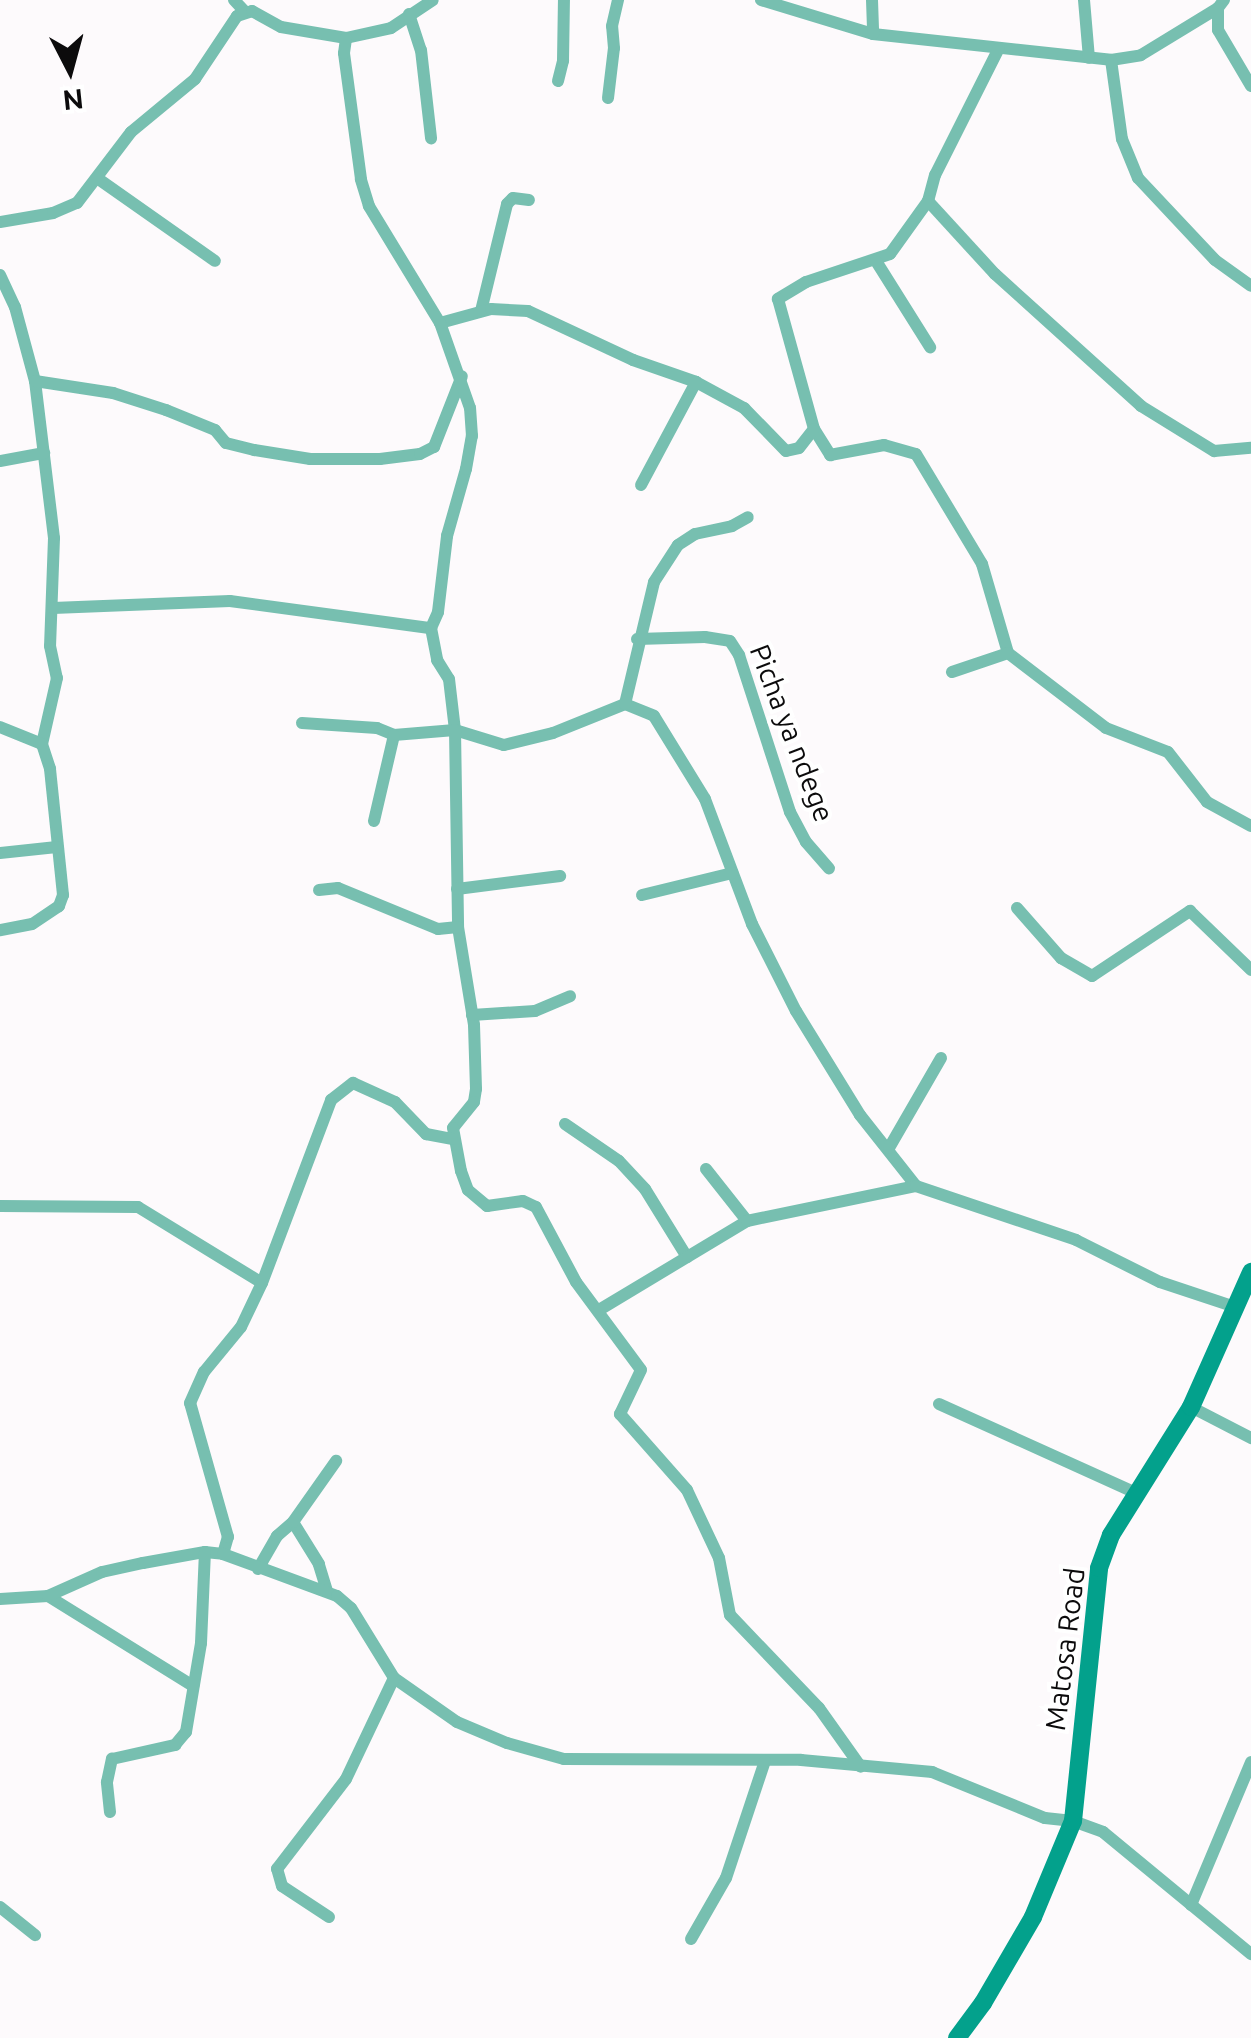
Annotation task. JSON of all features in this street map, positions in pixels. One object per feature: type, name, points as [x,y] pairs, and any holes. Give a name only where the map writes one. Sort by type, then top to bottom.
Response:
[{"type":"street","points":[[234,0],[281,27],[346,38],[375,35],[433,0]]},
{"type":"street","points":[[558,81],[564,61],[564,0]]},
{"type":"street","points":[[608,98],[614,48],[612,26],[618,0]]},
{"type":"street","points":[[761,0],[873,34],[1111,60],[1142,55],[1221,4]]},
{"type":"street","points":[[872,0],[873,34]]},
{"type":"street","points":[[1084,0],[1089,58]]},
{"type":"street","points":[[1221,4],[1218,30],[1224,48],[1251,86]]},
{"type":"street","points":[[0,222],[67,208],[97,178],[131,132],[195,79],[229,26],[250,8]]},
{"type":"street","points":[[408,14],[421,50],[432,138]]},
{"type":"street","points":[[346,38],[344,53],[361,180],[377,221],[440,323],[462,376],[472,436],[447,536],[438,612],[431,628],[437,660],[449,679],[455,730],[458,926],[472,1015],[476,1096],[453,1128],[457,1162],[474,1198],[493,1207],[533,1203],[576,1282],[641,1370],[620,1414],[688,1490],[718,1558],[730,1615],[819,1708],[861,1767]]},
{"type":"street","points":[[999,48],[936,175],[928,201],[904,240],[876,261],[806,282],[778,299],[814,430],[830,455],[893,445],[923,461],[982,564],[1008,653],[1106,728],[1168,752],[1207,802],[1251,826]]},
{"type":"street","points":[[1111,60],[1122,139],[1138,178],[1215,260],[1251,286]]},
{"type":"street","points":[[97,178],[215,261]]},
{"type":"street","points":[[481,311],[507,204],[514,198],[529,200]]},
{"type":"street","points":[[928,201],[995,274],[1141,406],[1214,451],[1251,448]]},
{"type":"street","points":[[876,261],[930,347]]},
{"type":"street","points":[[0,275],[36,381],[54,538],[50,646],[57,678],[42,744],[50,770],[63,877],[58,906],[32,924],[0,930]]},
{"type":"street","points":[[440,323],[510,307],[528,311],[633,360],[696,382],[744,408],[786,452],[799,448],[814,430]]},
{"type":"street","points":[[36,381],[113,393],[166,410],[214,430],[226,442],[254,450],[310,458],[380,459],[420,454],[434,447],[462,376]]},
{"type":"street","points":[[641,485],[696,382]]},
{"type":"street","points":[[0,460],[44,454]]},
{"type":"street","points":[[624,704],[654,582],[678,545],[694,534],[732,526],[748,517]]},
{"type":"street","points":[[53,608],[230,601],[431,628]]},
{"type":"street","name":"Picha ya ndege","points":[[637,639],[706,637],[730,641],[740,656],[790,812],[806,842],[829,868]]},
{"type":"street","points":[[952,672],[1008,653]]},
{"type":"street","points":[[302,723],[376,728],[394,736],[455,730],[490,743],[519,743],[624,704],[654,716],[705,799],[732,873],[796,1010],[860,1115],[916,1186]]},
{"type":"street","points":[[0,728],[42,744]]},
{"type":"street","points":[[374,821],[394,736]]},
{"type":"street","points":[[0,853],[57,848]]},
{"type":"street","points":[[642,895],[675,891],[732,873]]},
{"type":"street","points":[[457,889],[560,876]]},
{"type":"street","points":[[319,890],[338,888],[438,929],[458,926]]},
{"type":"street","points":[[1016,908],[1061,958],[1092,976],[1190,911],[1251,970]]},
{"type":"street","points":[[472,1015],[535,1011],[570,996]]},
{"type":"street","points":[[889,1148],[942,1058]]},
{"type":"street","points":[[224,1554],[228,1538],[224,1519],[190,1403],[204,1372],[240,1327],[262,1283],[331,1100],[344,1086],[353,1083],[412,1114],[426,1134],[452,1138]]},
{"type":"street","points":[[565,1124],[632,1175],[687,1257]]},
{"type":"street","points":[[706,1170],[747,1221]]},
{"type":"street","points":[[599,1310],[747,1221],[916,1186],[1076,1240],[1160,1282],[1238,1308]]},
{"type":"street","points":[[0,1206],[138,1206],[262,1283]]},
{"type":"street","name":"Matosa Road","points":[[957,2038],[983,2003],[1032,1917],[1074,1821],[1099,1568],[1111,1534],[1191,1407],[1251,1272]]},
{"type":"street","points":[[939,1404],[1138,1494]]},
{"type":"street","points":[[1191,1407],[1251,1438]]},
{"type":"street","points":[[258,1569],[277,1536],[293,1522],[336,1462]]},
{"type":"street","points":[[293,1522],[319,1564],[327,1591]]},
{"type":"street","points":[[110,1812],[107,1782],[112,1759],[179,1743],[189,1722],[201,1644],[205,1552]]},
{"type":"street","points":[[0,1599],[48,1596],[102,1572],[205,1552],[224,1554],[327,1591],[351,1608],[394,1678],[456,1722],[506,1744],[564,1759],[765,1760],[932,1772],[1045,1818],[1074,1821],[1103,1832],[1251,1954]]},
{"type":"street","points":[[48,1596],[193,1686]]},
{"type":"street","points":[[329,1917],[282,1886],[277,1869],[346,1779],[394,1678]]},
{"type":"street","points":[[691,1939],[726,1878],[765,1760]]},
{"type":"street","points":[[1191,1906],[1251,1762]]},
{"type":"street","points":[[0,1907],[36,1935]]}]
